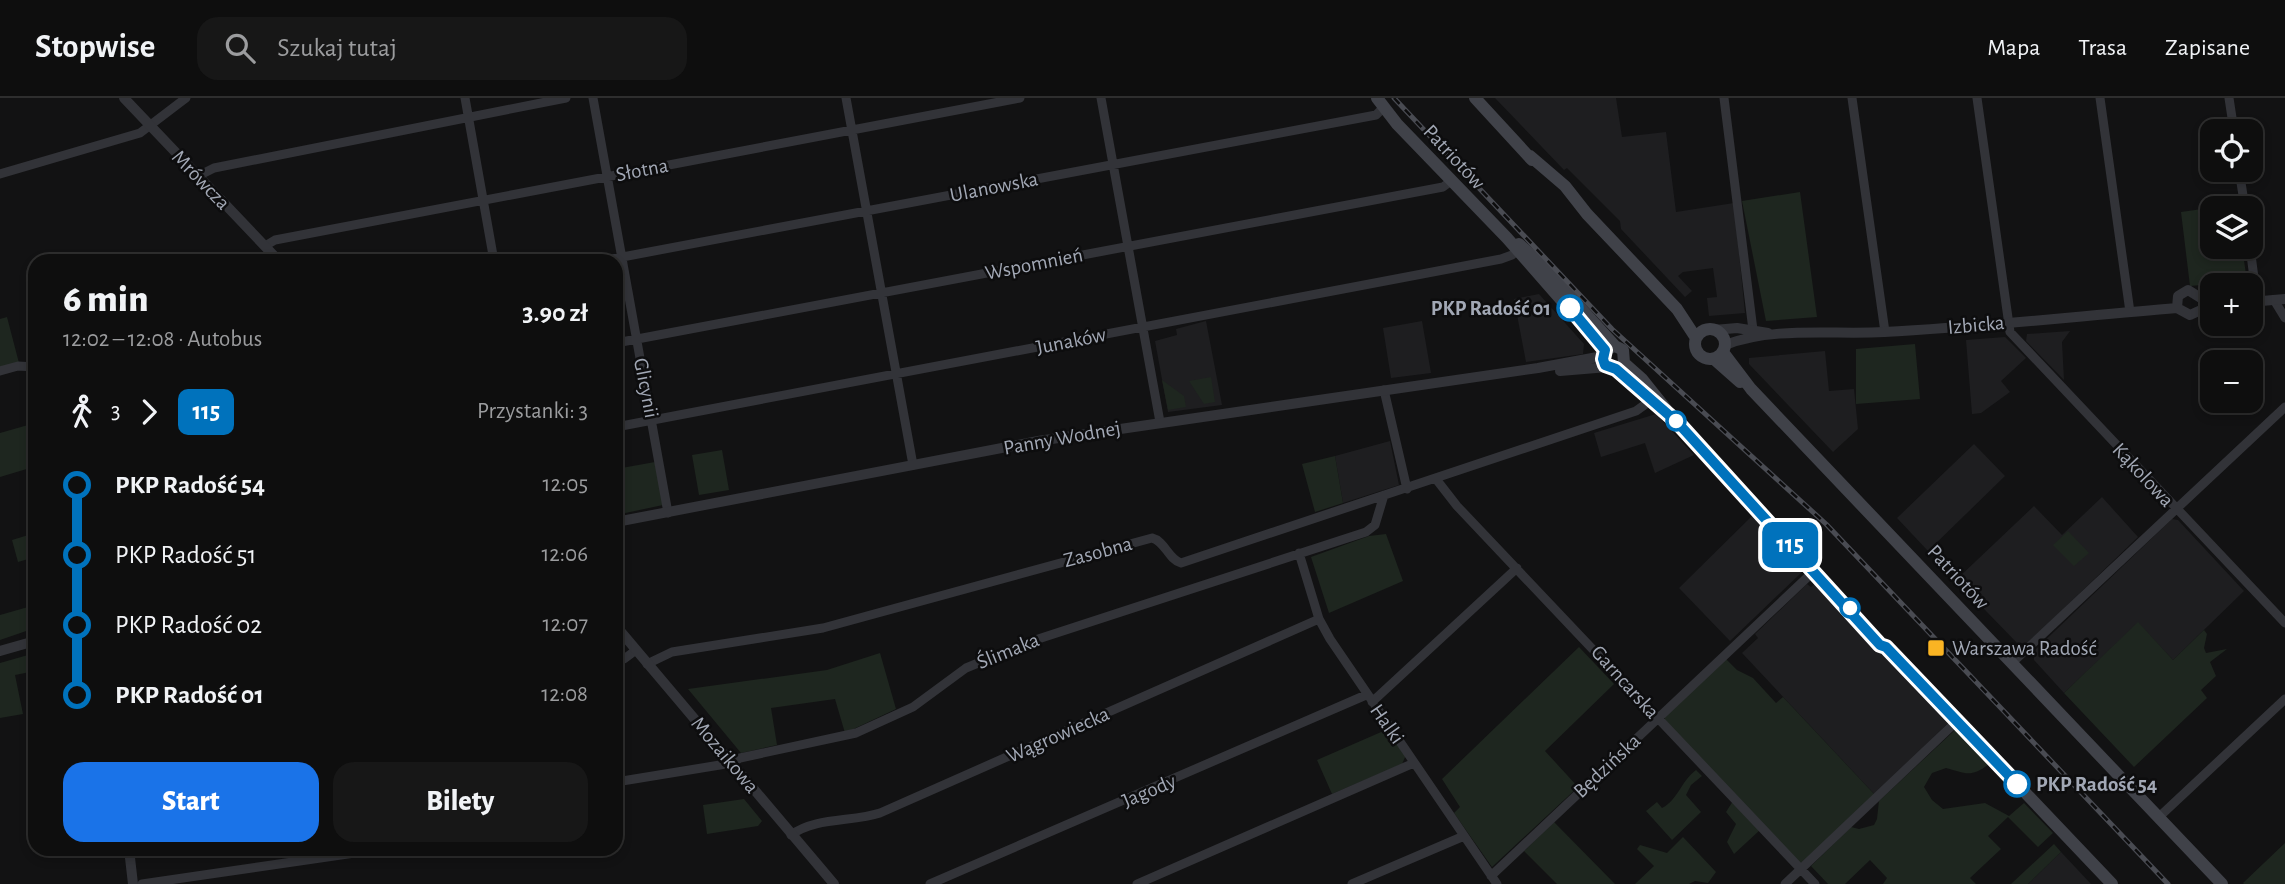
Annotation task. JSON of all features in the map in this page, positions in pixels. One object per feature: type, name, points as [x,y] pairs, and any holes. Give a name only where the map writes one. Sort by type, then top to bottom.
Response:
[{"type":"main road","points":[[1475,98],[1530,156],[1565,186],[1587,214],[1677,309],[1706,333],[1722,334],[1721,352],[1699,354],[1706,333]]},
{"type":"main road","name":"Patriotów","points":[[1380,103],[1451,181],[1519,249],[1650,401],[1671,416]]},
{"type":"main road","name":"Patriotów","points":[[1721,352],[1751,389],[2222,884]]},
{"type":"main road","name":"Patriotów","points":[[1612,359],[1642,379],[1671,416],[1781,534],[1803,550],[1815,571],[1858,618],[1877,629],[1886,639],[1886,647],[2112,884]]},
{"type":"street","name":"Mrówcza","points":[[124,98],[272,254]]},
{"type":"street","points":[[0,174],[137,134],[186,98]]},
{"type":"street","points":[[465,98],[493,254]]},
{"type":"street","points":[[198,176],[214,168],[566,98]]},
{"type":"street","name":"Glicynii","points":[[593,98],[621,254]]},
{"type":"street","points":[[846,98],[913,466]]},
{"type":"street","name":"Słotna","points":[[265,246],[275,240],[1020,98]]},
{"type":"street","points":[[1101,98],[1160,422]]},
{"type":"street","points":[[1724,98],[1753,330]]},
{"type":"street","points":[[1852,98],[1885,332]]},
{"type":"street","points":[[1978,98],[2008,322]]},
{"type":"street","points":[[2100,98],[2130,312]]},
{"type":"street","points":[[2229,98],[2232,119]]},
{"type":"street","name":"Ulanowska","points":[[623,257],[1376,115],[1380,103]]},
{"type":"street","name":"Wspomnień","points":[[623,342],[1443,187],[1451,181]]},
{"type":"street","name":"Junaków","points":[[623,425],[1501,259],[1519,249]]},
{"type":"street","name":"Glicynii","points":[[623,267],[668,513]]},
{"type":"street","points":[[2184,291],[2192,291],[2200,303],[2190,315],[2177,308],[2177,299],[2184,291]]},
{"type":"street","points":[[2280,299],[2285,318]]},
{"type":"street","name":"Izbicka","points":[[1721,352],[1740,339],[1774,335],[1885,332],[2177,308]]},
{"type":"street","name":"Kąkolowa","points":[[2008,322],[2012,334],[2176,511],[2285,623]]},
{"type":"street","name":"Izbicka","points":[[1706,333],[1753,330],[1774,335]]},
{"type":"street","name":"Panny Wodnej","points":[[623,521],[1038,441],[1612,359]]},
{"type":"street","points":[[0,371],[18,366],[28,367]]},
{"type":"street","points":[[1384,390],[1407,489]]},
{"type":"street","name":"Zasobna","points":[[647,664],[673,652],[823,628],[1152,538],[1158,540],[1175,561],[1181,563],[1636,411],[1650,401]]},
{"type":"street","points":[[2013,662],[2285,407]]},
{"type":"street","name":"Garncarska","points":[[1436,480],[1815,884]]},
{"type":"street","name":"Ślimaka","points":[[623,781],[732,763],[740,758],[856,733],[913,707],[966,668],[1029,642],[1372,528],[1384,495]]},
{"type":"street","name":"Halki","points":[[1299,553],[1319,619],[1369,699],[1494,880]]},
{"type":"street","name":"Jagody","points":[[930,884],[1369,699],[1517,568]]},
{"type":"street","name":"Będzińska","points":[[1494,880],[1658,718],[1815,571]]},
{"type":"street","name":"Wągrowiecka","points":[[791,835],[804,826],[880,813],[1319,619]]},
{"type":"street","name":"Mozaikowa","points":[[623,634],[834,884]]},
{"type":"street","points":[[0,652],[28,643]]},
{"type":"street","points":[[623,659],[636,650]]},
{"type":"street","points":[[2159,817],[2285,699]]},
{"type":"street","points":[[1786,884],[1957,721]]},
{"type":"street","points":[[1137,884],[1415,763]]},
{"type":"street","points":[[1352,884],[1464,836]]},
{"type":"street","points":[[130,856],[133,884]]},
{"type":"street","points":[[142,884],[334,856]]},
{"type":"shaded area","points":[[1495,98],[1616,98],[1622,137],[1666,132],[1676,212],[1734,203],[1745,313],[1709,316],[1707,298],[1717,297],[1713,268],[1683,272],[1678,276],[1692,291],[1685,297],[1621,229],[1620,221],[1567,168],[1564,170]]},
{"type":"shaded area","points":[[1800,192],[1817,317],[1766,321],[1742,201]]},
{"type":"shaded area","points":[[2200,209],[2200,259],[2244,259],[2246,273],[2200,273],[2200,285],[2190,286],[2181,212]]},
{"type":"shaded area","points":[[1539,294],[1584,344],[1583,354],[1526,362],[1514,299]]},
{"type":"shaded area","points":[[7,317],[19,363],[0,368],[0,319]]},
{"type":"shaded area","points":[[1206,321],[1222,405],[1168,412],[1155,341],[1177,335],[1176,329]]},
{"type":"shaded area","points":[[1422,321],[1431,373],[1391,378],[1383,328]]},
{"type":"shaded area","points":[[2070,331],[2062,342],[2064,380],[2026,341],[2027,334]]},
{"type":"shaded area","points":[[2005,337],[2026,358],[2001,381],[2010,392],[1981,413],[1972,414],[1966,340]]},
{"type":"shaded area","points":[[1915,344],[1920,399],[1856,404],[1856,349]]},
{"type":"shaded area","points":[[1825,351],[1829,391],[1854,389],[1858,429],[1833,452],[1749,364],[1749,358]]},
{"type":"shaded area","points":[[1211,377],[1215,402],[1204,404],[1189,381]]},
{"type":"shaded area","points":[[1162,380],[1184,396],[1186,407],[1168,410]]},
{"type":"shaded area","points":[[1656,414],[1694,455],[1655,473],[1645,443],[1601,457],[1594,433]]},
{"type":"shaded area","points":[[28,425],[28,469],[0,477],[0,433]]},
{"type":"shaded area","points":[[1390,441],[1399,485],[1343,503],[1335,456]]},
{"type":"shaded area","points":[[1974,444],[2005,476],[1928,551],[1897,518]]},
{"type":"shaded area","points":[[722,450],[729,490],[699,495],[692,455]]},
{"type":"shaded area","points":[[1335,456],[1343,503],[1315,512],[1302,464]]},
{"type":"shaded area","points":[[655,462],[663,505],[623,514],[623,468]]},
{"type":"shaded area","points":[[2102,497],[2138,537],[2027,644],[2017,643],[1956,580],[2034,506],[2062,535]]},
{"type":"shaded area","points":[[1752,516],[1801,568],[1801,573],[1730,641],[1679,588]]},
{"type":"shaded area","points":[[2172,519],[2178,520],[2244,591],[2173,660],[2138,623],[2064,693],[2034,660],[2034,651]]},
{"type":"shaded area","points":[[2068,531],[2089,553],[2074,566],[2053,545]]},
{"type":"shaded area","points":[[1386,534],[1403,581],[1329,613],[1311,557],[1369,536]]},
{"type":"shaded area","points":[[28,535],[28,559],[18,562],[12,540]]},
{"type":"shaded area","points":[[1816,583],[1948,723],[1875,795],[1742,653],[1758,638],[1755,634],[1807,584],[1811,587]]},
{"type":"shaded area","points":[[28,607],[28,630],[0,640],[0,615]]},
{"type":"shaded area","points":[[2138,622],[2173,660],[2204,630],[2207,634],[2204,648],[2206,653],[2227,649],[2210,662],[2216,676],[2201,690],[2207,698],[2134,767],[2064,693]]},
{"type":"shaded area","points":[[1579,647],[1614,684],[1545,751],[1578,787],[1492,867],[1454,813],[1460,807],[1442,779]]},
{"type":"shaded area","points":[[880,653],[896,709],[845,733],[835,699],[771,708],[777,745],[741,753],[688,689],[827,670]]},
{"type":"shaded area","points":[[28,655],[28,672],[15,675],[23,714],[0,718],[0,663]]},
{"type":"shaded area","points":[[1725,658],[1737,670],[1753,678],[1776,703],[1783,697],[1875,795],[1803,862],[1799,863],[1665,721],[1665,717]]},
{"type":"shaded area","points":[[1388,729],[1406,755],[1402,764],[1332,794],[1317,760]]},
{"type":"shaded area","points":[[1955,730],[1988,765],[1972,773],[1946,768],[1932,773],[1924,787],[1932,800],[1943,809],[1985,803],[2009,816],[2024,803],[2053,833],[2038,847],[2008,817],[1988,836],[2001,849],[1970,878],[1976,884],[1883,884],[1887,878],[1870,860],[1845,884],[1828,884],[1811,866],[1851,827],[1859,829],[1874,825],[1879,801]]},
{"type":"shaded area","points":[[1696,770],[1702,776],[1691,785],[1686,795],[1701,812],[1672,840],[1646,811],[1657,802],[1662,808],[1667,805]]},
{"type":"shaded area","points":[[744,799],[762,821],[758,826],[707,834],[703,805]]},
{"type":"shaded area","points":[[1733,801],[1760,830],[1734,854],[1727,842],[1736,824],[1726,812]]},
{"type":"shaded area","points":[[1554,822],[1615,884],[1557,884],[1524,851]]},
{"type":"shaded area","points":[[1683,837],[1716,872],[1708,883],[1695,881],[1689,884],[1635,884],[1654,866],[1637,849],[1640,845],[1667,853]]},
{"type":"shaded area","points":[[2285,843],[2285,884],[2243,883]]},
{"type":"shaded area","points":[[2054,844],[2061,852],[2028,884],[2011,884]]},
{"type":"shaded area","points":[[2061,852],[2091,884],[2028,884]]},
{"type":"railway","points":[[1394,98],[1612,329],[1826,524],[2168,884]]},
{"type":"bus line","name":"115","points":[[1570,308],[1605,350],[1605,365],[1616,369],[1678,423],[1856,615],[1880,645],[1886,647],[2017,784]]},
{"type":"place","name":"PKP Radość 01","points":[[1570,308]]},
{"type":"place","name":"Warszawa Radość","points":[[1936,648]]},
{"type":"place","name":"PKP Radość 54","points":[[2017,784]]}]
